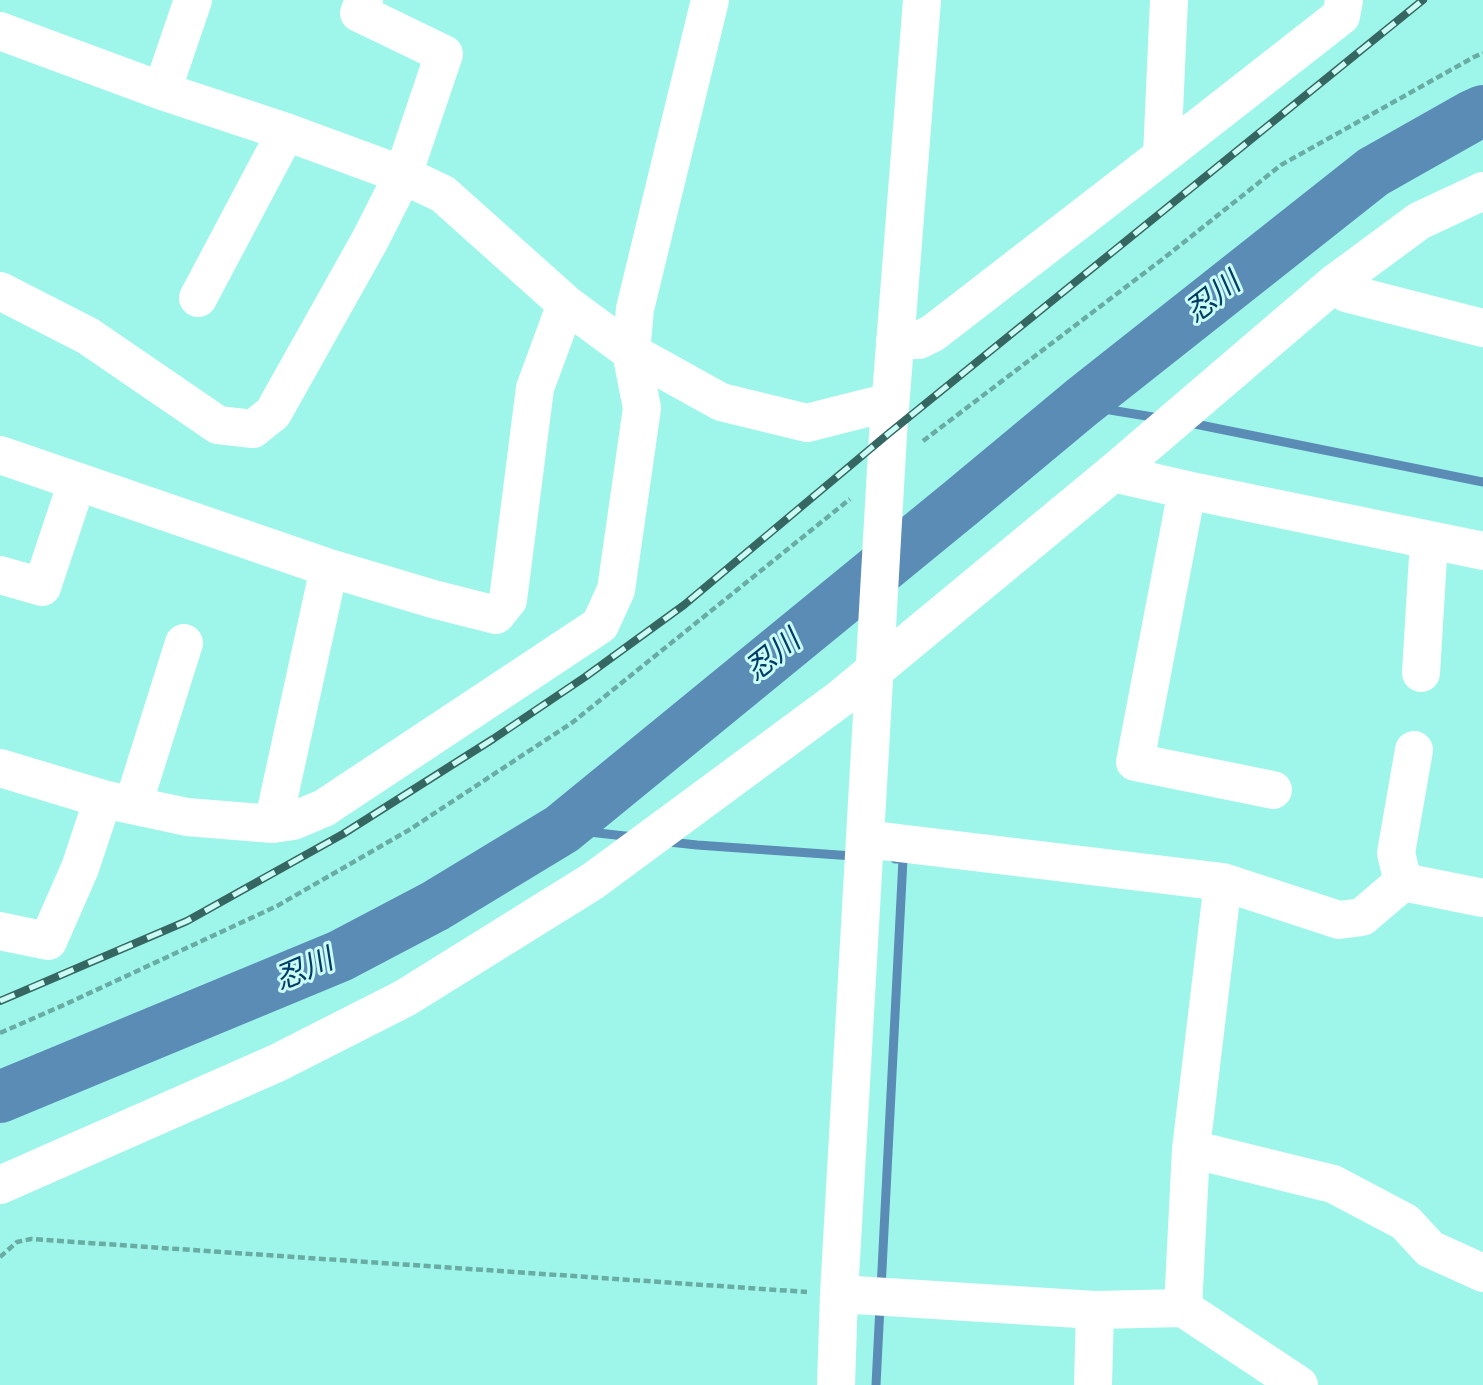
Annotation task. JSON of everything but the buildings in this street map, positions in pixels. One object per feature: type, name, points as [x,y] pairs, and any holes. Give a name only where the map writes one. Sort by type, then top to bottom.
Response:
[{"type":"street","points":[[162,91],[192,0]]},
{"type":"street","points":[[0,291],[88,336],[218,425],[253,429],[273,413],[370,240],[403,175],[444,54],[359,13],[364,0]]},
{"type":"street","points":[[0,768],[118,802],[187,817],[273,824],[293,821],[324,808],[600,625],[616,590],[642,408],[631,352],[635,309],[710,0]]},
{"type":"street","points":[[836,1385],[890,403],[922,0]]},
{"type":"street","points":[[1162,156],[1169,0]]},
{"type":"street","points":[[895,340],[919,340],[933,333],[1341,16],[1344,0]]},
{"type":"street","points":[[0,31],[403,175],[443,194],[566,304],[631,352],[721,402],[807,423],[890,403]]},
{"type":"street","points":[[198,298],[285,132]]},
{"type":"street","points":[[0,1185],[277,1063],[405,998],[593,881],[1113,472],[1335,283],[1419,221],[1483,191]]},
{"type":"street","points":[[1335,283],[1346,293],[1483,328]]},
{"type":"street","points":[[0,455],[329,568],[496,615],[508,600],[535,388],[566,304]]},
{"type":"street","points":[[1113,472],[1186,490],[1483,551]]},
{"type":"street","points":[[0,575],[42,587],[77,482]]},
{"type":"street","points":[[1186,490],[1135,762],[1273,790]]},
{"type":"street","points":[[1420,673],[1429,540]]},
{"type":"street","points":[[273,824],[329,568]]},
{"type":"street","points":[[0,931],[47,941],[80,868],[118,802],[184,643]]},
{"type":"street","points":[[1403,882],[1396,853],[1414,750]]},
{"type":"street","points":[[865,839],[1223,882],[1339,920],[1362,917],[1403,882]]},
{"type":"street","points":[[1183,1308],[1191,1149],[1223,882]]},
{"type":"street","points":[[1403,882],[1483,898]]},
{"type":"street","points":[[1191,1149],[1333,1184],[1405,1222],[1430,1249],[1483,1273]]},
{"type":"street","points":[[839,1294],[1095,1310],[1183,1308],[1299,1385]]},
{"type":"street","points":[[1093,1385],[1095,1310]]},
{"type":"path","points":[[923,441],[1164,258],[1281,165],[1483,53]]},
{"type":"path","points":[[0,1033],[277,906],[409,830],[573,722],[850,499]]},
{"type":"path","points":[[0,1257],[17,1242],[31,1239],[839,1294]]},
{"type":"waterway","name":"忍川","points":[[0,1097],[340,956],[435,906],[562,829],[1082,402],[1373,172],[1483,111]]},
{"type":"waterway","points":[[1082,402],[1110,410],[1159,418]]},
{"type":"waterway","points":[[1190,423],[1483,482]]},
{"type":"waterway","points":[[562,829],[634,837]]},
{"type":"waterway","points":[[669,842],[853,856]]},
{"type":"waterway","points":[[881,1289],[903,859],[895,859]]},
{"type":"waterway","points":[[876,1385],[880,1306]]},
{"type":"railway","points":[[0,1001],[187,921],[343,834],[585,677],[684,605],[888,434],[1423,0]]}]
